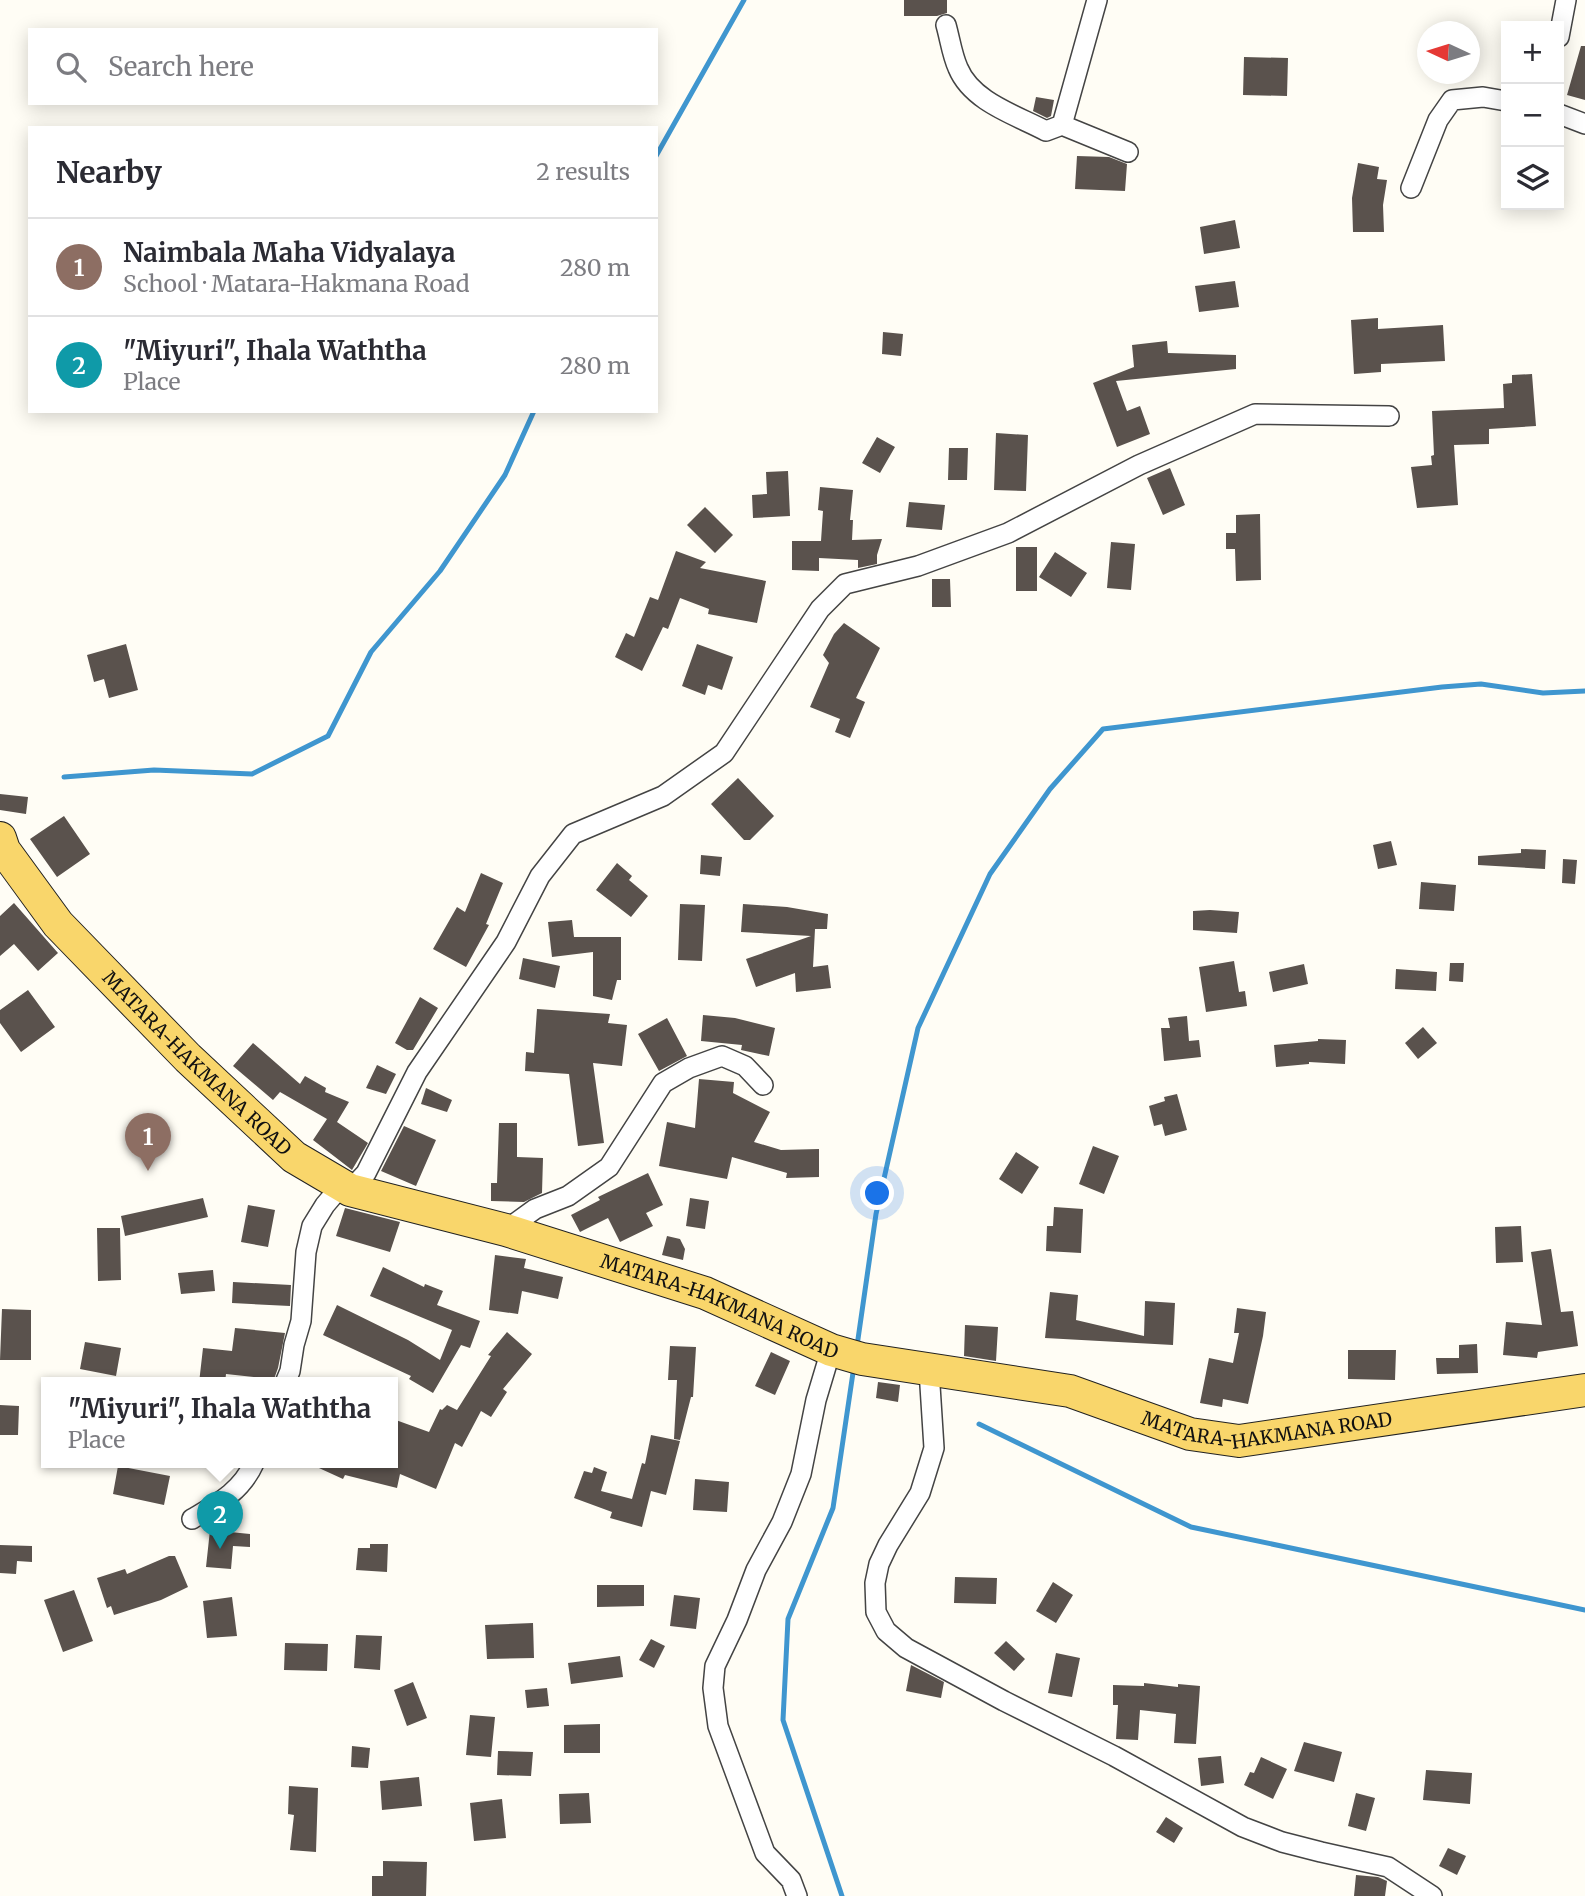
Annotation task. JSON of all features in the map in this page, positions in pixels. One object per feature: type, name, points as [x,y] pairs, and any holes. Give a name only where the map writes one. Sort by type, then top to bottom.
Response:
[{"type":"main road","name":"MATARA-HAKMANA ROAD","points":[[1,850],[58,924],[188,1058],[294,1157],[346,1188],[506,1230],[705,1293],[831,1350],[862,1359],[1070,1391],[1190,1434],[1239,1441],[1585,1390]]},
{"type":"street","points":[[1062,125],[1097,0]]},
{"type":"street","points":[[1562,21],[1566,0]]},
{"type":"street","points":[[946,25],[958,69],[981,97],[1046,131],[1062,125],[1128,152]]},
{"type":"street","points":[[1412,188],[1438,120],[1452,100],[1483,97],[1501,100]]},
{"type":"street","points":[[1564,116],[1585,124]]},
{"type":"street","points":[[288,1377],[301,1321],[306,1252],[312,1226],[325,1205],[366,1173],[417,1072],[506,942],[540,876],[573,834],[663,796],[724,753],[820,609],[845,584],[918,566],[1008,533],[1139,465],[1255,414],[1389,416]]},
{"type":"street","points":[[506,1230],[535,1209],[568,1196],[609,1167],[663,1083],[722,1056],[745,1066],[763,1084]]},
{"type":"street","points":[[797,1896],[791,1880],[765,1853],[718,1726],[713,1688],[715,1665],[737,1620],[756,1570],[782,1522],[801,1474],[816,1400],[831,1350]]},
{"type":"street","points":[[929,1370],[933,1448],[920,1493],[888,1545],[879,1564],[875,1583],[876,1612],[886,1631],[906,1648],[1114,1756],[1243,1827],[1321,1853],[1388,1867],[1432,1896]]},
{"type":"street","points":[[192,1519],[231,1496],[252,1468]]},
{"type":"building","points":[[904,0],[947,0],[947,13],[937,16],[904,16]]},
{"type":"building","points":[[1581,46],[1585,46],[1585,100],[1567,95]]},
{"type":"building","points":[[1244,57],[1288,58],[1287,96],[1243,95]]},
{"type":"building","points":[[1036,97],[1054,100],[1051,116],[1047,118],[1033,111]]},
{"type":"building","points":[[1077,156],[1109,157],[1127,164],[1125,191],[1075,189]]},
{"type":"building","points":[[1358,163],[1379,167],[1377,179],[1387,180],[1383,205],[1384,232],[1353,232],[1352,198]]},
{"type":"building","points":[[1235,220],[1240,248],[1204,254],[1200,227]]},
{"type":"building","points":[[1235,281],[1239,307],[1199,312],[1195,286]]},
{"type":"building","points":[[1378,318],[1378,329],[1443,325],[1445,361],[1381,364],[1381,372],[1354,374],[1351,320]]},
{"type":"building","points":[[883,332],[903,334],[901,356],[882,354]]},
{"type":"building","points":[[1167,341],[1168,353],[1236,355],[1236,369],[1116,381],[1127,411],[1140,406],[1150,434],[1117,447],[1093,383],[1134,367],[1132,345]]},
{"type":"building","points":[[1532,374],[1536,426],[1489,429],[1489,444],[1454,445],[1458,505],[1417,508],[1411,467],[1432,465],[1432,411],[1504,408],[1503,384],[1512,383],[1512,375]]},
{"type":"building","points":[[996,433],[1028,435],[1026,491],[994,490]]},
{"type":"building","points":[[877,437],[895,447],[880,473],[862,463]]},
{"type":"building","points":[[949,448],[968,448],[967,480],[948,480]]},
{"type":"building","points":[[1170,468],[1185,505],[1163,515],[1147,478]]},
{"type":"building","points":[[788,471],[790,516],[753,518],[752,495],[767,494],[766,472]]},
{"type":"building","points":[[820,487],[853,490],[850,520],[853,520],[852,540],[882,539],[877,564],[858,568],[858,560],[819,558],[819,571],[792,570],[792,541],[821,541],[823,511],[818,510]]},
{"type":"building","points":[[909,502],[945,505],[942,530],[906,527]]},
{"type":"building","points":[[705,507],[733,535],[715,553],[687,525]]},
{"type":"building","points":[[1260,514],[1261,580],[1236,581],[1235,549],[1226,549],[1226,533],[1236,533],[1236,515]]},
{"type":"building","points":[[1111,542],[1135,544],[1131,590],[1107,588]]},
{"type":"building","points":[[1016,547],[1037,547],[1037,591],[1016,591]]},
{"type":"building","points":[[676,551],[706,562],[700,568],[766,581],[757,623],[708,614],[709,609],[680,598],[668,629],[663,627],[642,671],[615,657],[626,633],[634,637],[650,597],[658,600]]},
{"type":"building","points":[[1055,552],[1087,573],[1071,597],[1039,577]]},
{"type":"building","points":[[932,579],[950,579],[951,607],[932,607]]},
{"type":"building","points":[[844,623],[880,648],[856,698],[865,702],[850,738],[835,732],[840,719],[810,707],[829,663],[823,655],[834,634]]},
{"type":"building","points":[[126,644],[138,690],[109,698],[104,679],[94,682],[87,655]]},
{"type":"building","points":[[697,644],[733,657],[722,690],[708,685],[705,695],[682,686]]},
{"type":"building","points":[[738,778],[774,816],[750,840],[744,840],[711,804]]},
{"type":"building","points":[[0,794],[28,797],[26,814],[0,810]]},
{"type":"building","points":[[64,816],[90,854],[57,877],[30,839]]},
{"type":"building","points":[[1391,841],[1397,865],[1378,869],[1373,845]]},
{"type":"building","points":[[1521,849],[1546,850],[1545,869],[1478,865],[1478,856],[1521,853]]},
{"type":"building","points":[[701,855],[722,857],[720,876],[700,874]]},
{"type":"building","points":[[1563,859],[1577,860],[1575,884],[1562,883]]},
{"type":"building","points":[[617,863],[632,876],[629,880],[648,896],[631,917],[596,890]]},
{"type":"building","points":[[481,873],[503,883],[486,924],[489,925],[466,967],[433,949],[457,907],[465,912]]},
{"type":"building","points":[[1421,882],[1456,885],[1454,911],[1419,909]]},
{"type":"building","points":[[14,903],[58,953],[38,971],[14,944],[0,956],[0,916]]},
{"type":"building","points":[[680,904],[705,905],[702,961],[678,960]]},
{"type":"building","points":[[743,904],[787,907],[828,914],[827,929],[815,929],[813,967],[828,965],[831,988],[796,992],[795,973],[756,987],[746,959],[811,936],[741,932]]},
{"type":"building","points":[[1193,911],[1239,912],[1237,933],[1193,930]]},
{"type":"building","points":[[572,920],[574,937],[621,937],[621,980],[617,980],[612,1000],[593,996],[593,952],[552,957],[548,922]]},
{"type":"building","points":[[523,958],[560,966],[555,988],[519,979]]},
{"type":"building","points":[[1234,961],[1239,992],[1245,991],[1247,1006],[1206,1012],[1199,967]]},
{"type":"building","points":[[1450,963],[1464,963],[1463,982],[1449,981]]},
{"type":"building","points":[[1304,964],[1308,984],[1273,992],[1269,972]]},
{"type":"building","points":[[1396,969],[1437,972],[1436,991],[1395,989]]},
{"type":"building","points":[[28,990],[55,1027],[21,1052],[0,1023],[0,1010]]},
{"type":"building","points":[[420,997],[438,1008],[413,1050],[407,1050],[395,1043]]},
{"type":"building","points":[[537,1009],[610,1014],[608,1023],[627,1025],[622,1066],[593,1063],[604,1143],[578,1146],[569,1074],[525,1071],[526,1052],[534,1053]]},
{"type":"building","points":[[703,1015],[735,1018],[775,1028],[769,1056],[741,1050],[742,1045],[701,1041]]},
{"type":"building","points":[[1187,1016],[1189,1041],[1199,1040],[1201,1057],[1164,1061],[1161,1028],[1170,1028],[1168,1018]]},
{"type":"building","points":[[667,1018],[687,1056],[659,1071],[638,1034]]},
{"type":"building","points":[[1423,1027],[1437,1043],[1418,1059],[1405,1043]]},
{"type":"building","points":[[1318,1039],[1346,1040],[1345,1064],[1309,1062],[1276,1067],[1274,1045]]},
{"type":"building","points":[[253,1043],[300,1084],[305,1076],[326,1088],[325,1092],[349,1102],[337,1122],[368,1143],[352,1170],[313,1140],[327,1119],[280,1092],[273,1100],[233,1066]]},
{"type":"building","points":[[377,1065],[396,1074],[386,1094],[366,1088]]},
{"type":"building","points":[[699,1079],[734,1082],[733,1093],[770,1112],[754,1142],[781,1150],[819,1149],[819,1177],[786,1178],[787,1173],[732,1157],[727,1179],[659,1166],[667,1122],[695,1128]]},
{"type":"building","points":[[426,1088],[452,1100],[447,1112],[421,1104]]},
{"type":"building","points":[[1177,1094],[1187,1130],[1165,1136],[1162,1124],[1154,1126],[1149,1106],[1165,1101],[1164,1097]]},
{"type":"building","points":[[499,1123],[517,1123],[517,1157],[543,1158],[542,1193],[524,1202],[491,1201],[491,1183],[497,1183]]},
{"type":"building","points":[[404,1126],[436,1140],[416,1186],[381,1171]]},
{"type":"building","points":[[1093,1146],[1119,1156],[1104,1194],[1079,1184]]},
{"type":"building","points":[[1016,1152],[1039,1167],[1022,1194],[999,1179]]},
{"type":"building","points":[[648,1173],[663,1205],[646,1213],[653,1226],[620,1242],[608,1218],[580,1232],[571,1215],[600,1200],[598,1197]]},
{"type":"building","points":[[203,1198],[208,1217],[125,1236],[121,1216]]},
{"type":"building","points":[[690,1198],[709,1201],[705,1229],[686,1226]]},
{"type":"building","points":[[248,1205],[275,1210],[268,1247],[241,1242]]},
{"type":"building","points":[[1054,1207],[1083,1209],[1081,1253],[1046,1251],[1047,1226],[1053,1226]]},
{"type":"building","points":[[345,1208],[400,1222],[390,1252],[336,1236]]},
{"type":"building","points":[[1521,1226],[1523,1262],[1496,1263],[1495,1227]]},
{"type":"building","points":[[97,1228],[120,1228],[121,1280],[98,1281]]},
{"type":"building","points":[[667,1236],[680,1239],[685,1249],[683,1260],[662,1255]]},
{"type":"building","points":[[1551,1249],[1561,1312],[1573,1311],[1578,1346],[1538,1352],[1537,1358],[1503,1355],[1506,1322],[1542,1325],[1531,1252]]},
{"type":"building","points":[[495,1255],[526,1259],[524,1268],[563,1277],[558,1299],[522,1291],[518,1314],[489,1310]]},
{"type":"building","points":[[383,1267],[424,1287],[425,1284],[443,1291],[437,1305],[480,1321],[470,1348],[461,1345],[433,1393],[409,1379],[411,1376],[323,1335],[337,1305],[408,1340],[440,1360],[452,1330],[370,1296]]},
{"type":"building","points":[[213,1270],[215,1291],[181,1294],[178,1273]]},
{"type":"building","points":[[233,1282],[291,1285],[290,1306],[232,1303]]},
{"type":"building","points":[[1050,1292],[1078,1295],[1076,1320],[1144,1336],[1145,1301],[1175,1303],[1173,1345],[1045,1338]]},
{"type":"building","points":[[1237,1308],[1266,1312],[1248,1404],[1223,1399],[1222,1407],[1200,1403],[1209,1358],[1233,1363],[1239,1333],[1234,1333]]},
{"type":"building","points":[[2,1309],[31,1310],[31,1360],[0,1360]]},
{"type":"building","points":[[965,1325],[998,1327],[996,1361],[964,1356]]},
{"type":"building","points":[[235,1328],[285,1333],[275,1377],[226,1374],[226,1377],[200,1377],[203,1348],[232,1351]]},
{"type":"building","points":[[507,1332],[532,1354],[503,1389],[507,1392],[491,1417],[481,1411],[462,1447],[455,1443],[436,1489],[400,1474],[397,1488],[345,1475],[343,1479],[319,1468],[398,1468],[398,1421],[429,1432],[440,1409],[447,1405],[457,1410],[491,1356],[488,1355]]},
{"type":"building","points":[[85,1342],[121,1348],[116,1376],[80,1369]]},
{"type":"building","points":[[1477,1344],[1478,1373],[1437,1374],[1436,1358],[1459,1358],[1459,1345]]},
{"type":"building","points":[[670,1346],[696,1347],[693,1397],[680,1440],[674,1439],[677,1380],[668,1380]]},
{"type":"building","points":[[1348,1350],[1396,1350],[1395,1380],[1348,1379]]},
{"type":"building","points":[[771,1352],[790,1361],[775,1395],[755,1386]]},
{"type":"building","points":[[878,1382],[900,1385],[898,1402],[876,1398]]},
{"type":"building","points":[[0,1405],[19,1406],[18,1435],[0,1435]]},
{"type":"building","points":[[651,1435],[680,1441],[666,1495],[651,1491],[642,1527],[610,1518],[612,1512],[574,1498],[584,1471],[592,1473],[594,1467],[607,1472],[601,1491],[632,1499],[642,1463],[645,1464]]},
{"type":"building","points":[[118,1468],[170,1476],[164,1505],[113,1494]]},
{"type":"building","points":[[695,1479],[729,1482],[727,1512],[693,1510]]},
{"type":"building","points":[[210,1530],[250,1534],[250,1547],[233,1546],[231,1569],[206,1567]]},
{"type":"building","points":[[370,1544],[388,1544],[387,1572],[356,1570],[358,1548],[370,1548]]},
{"type":"building","points":[[0,1545],[32,1546],[32,1562],[17,1561],[16,1574],[0,1573]]},
{"type":"building","points":[[169,1556],[175,1556],[188,1587],[161,1600],[114,1615],[111,1606],[107,1608],[97,1578],[125,1569],[127,1574]]},
{"type":"building","points":[[955,1577],[997,1578],[996,1604],[954,1603]]},
{"type":"building","points":[[1053,1582],[1073,1595],[1056,1623],[1036,1611]]},
{"type":"building","points":[[597,1585],[644,1585],[644,1606],[597,1607]]},
{"type":"building","points":[[74,1590],[93,1641],[63,1652],[44,1600]]},
{"type":"building","points":[[674,1595],[700,1598],[696,1629],[670,1626]]},
{"type":"building","points":[[232,1597],[237,1636],[207,1638],[203,1601]]},
{"type":"building","points":[[533,1623],[534,1658],[487,1659],[485,1625]]},
{"type":"building","points":[[356,1635],[382,1636],[380,1670],[354,1668]]},
{"type":"building","points":[[651,1639],[665,1646],[654,1668],[639,1660]]},
{"type":"building","points":[[1006,1641],[1025,1659],[1014,1671],[994,1653]]},
{"type":"building","points":[[285,1643],[328,1644],[327,1671],[284,1670]]},
{"type":"building","points":[[1056,1653],[1080,1658],[1072,1697],[1048,1693]]},
{"type":"building","points":[[620,1656],[623,1677],[571,1684],[568,1663]]},
{"type":"building","points":[[911,1665],[944,1682],[941,1698],[906,1691]]},
{"type":"building","points":[[413,1682],[427,1718],[407,1726],[394,1690]]},
{"type":"building","points":[[1144,1683],[1178,1687],[1178,1684],[1200,1686],[1196,1744],[1174,1743],[1176,1714],[1140,1710],[1138,1740],[1116,1739],[1118,1705],[1113,1705],[1113,1685],[1144,1686]]},
{"type":"building","points":[[547,1688],[549,1706],[527,1708],[525,1690]]},
{"type":"building","points":[[470,1715],[495,1717],[491,1757],[466,1755]]},
{"type":"building","points":[[600,1724],[600,1753],[564,1753],[564,1725]]},
{"type":"building","points":[[1304,1742],[1342,1752],[1334,1782],[1294,1771]]},
{"type":"building","points":[[352,1746],[370,1748],[368,1768],[351,1767]]},
{"type":"building","points":[[498,1751],[533,1752],[531,1776],[497,1775]]},
{"type":"building","points":[[1221,1756],[1224,1783],[1201,1786],[1198,1758]]},
{"type":"building","points":[[1261,1757],[1287,1769],[1273,1799],[1244,1785],[1250,1772],[1254,1773]]},
{"type":"building","points":[[1426,1770],[1472,1773],[1470,1804],[1423,1800]]},
{"type":"building","points":[[419,1777],[422,1806],[382,1810],[380,1781]]},
{"type":"building","points":[[289,1786],[318,1788],[316,1852],[290,1850],[294,1815],[288,1814]]},
{"type":"building","points":[[589,1793],[591,1823],[560,1824],[559,1794]]},
{"type":"building","points":[[1356,1793],[1375,1798],[1366,1831],[1348,1826]]},
{"type":"building","points":[[502,1799],[506,1838],[474,1841],[470,1803]]},
{"type":"building","points":[[1166,1817],[1183,1828],[1174,1843],[1156,1832]]},
{"type":"building","points":[[1448,1848],[1466,1856],[1457,1875],[1439,1866]]},
{"type":"building","points":[[383,1861],[427,1862],[426,1896],[372,1896],[372,1876],[383,1876]]},
{"type":"building","points":[[1356,1875],[1378,1877],[1387,1881],[1385,1896],[1354,1896]]},
{"type":"waterway","points":[[658,152],[744,0]]},
{"type":"waterway","points":[[64,777],[154,770],[252,774],[328,736],[371,652],[440,571],[505,475],[533,413]]},
{"type":"waterway","points":[[857,1346],[876,1214],[918,1028],[990,874],[1050,789],[1103,729],[1442,687],[1481,684],[1543,693],[1585,691]]},
{"type":"waterway","points":[[842,1896],[783,1720],[788,1619],[833,1508],[854,1366]]},
{"type":"waterway","points":[[979,1424],[1191,1527],[1585,1610]]},
{"type":"place","name":"Naimbala Maha Vidyalaya","points":[[148,1171]]},
{"type":"place","name":"\"Miyuri\", Ihala Waththa","points":[[220,1549]]}]
